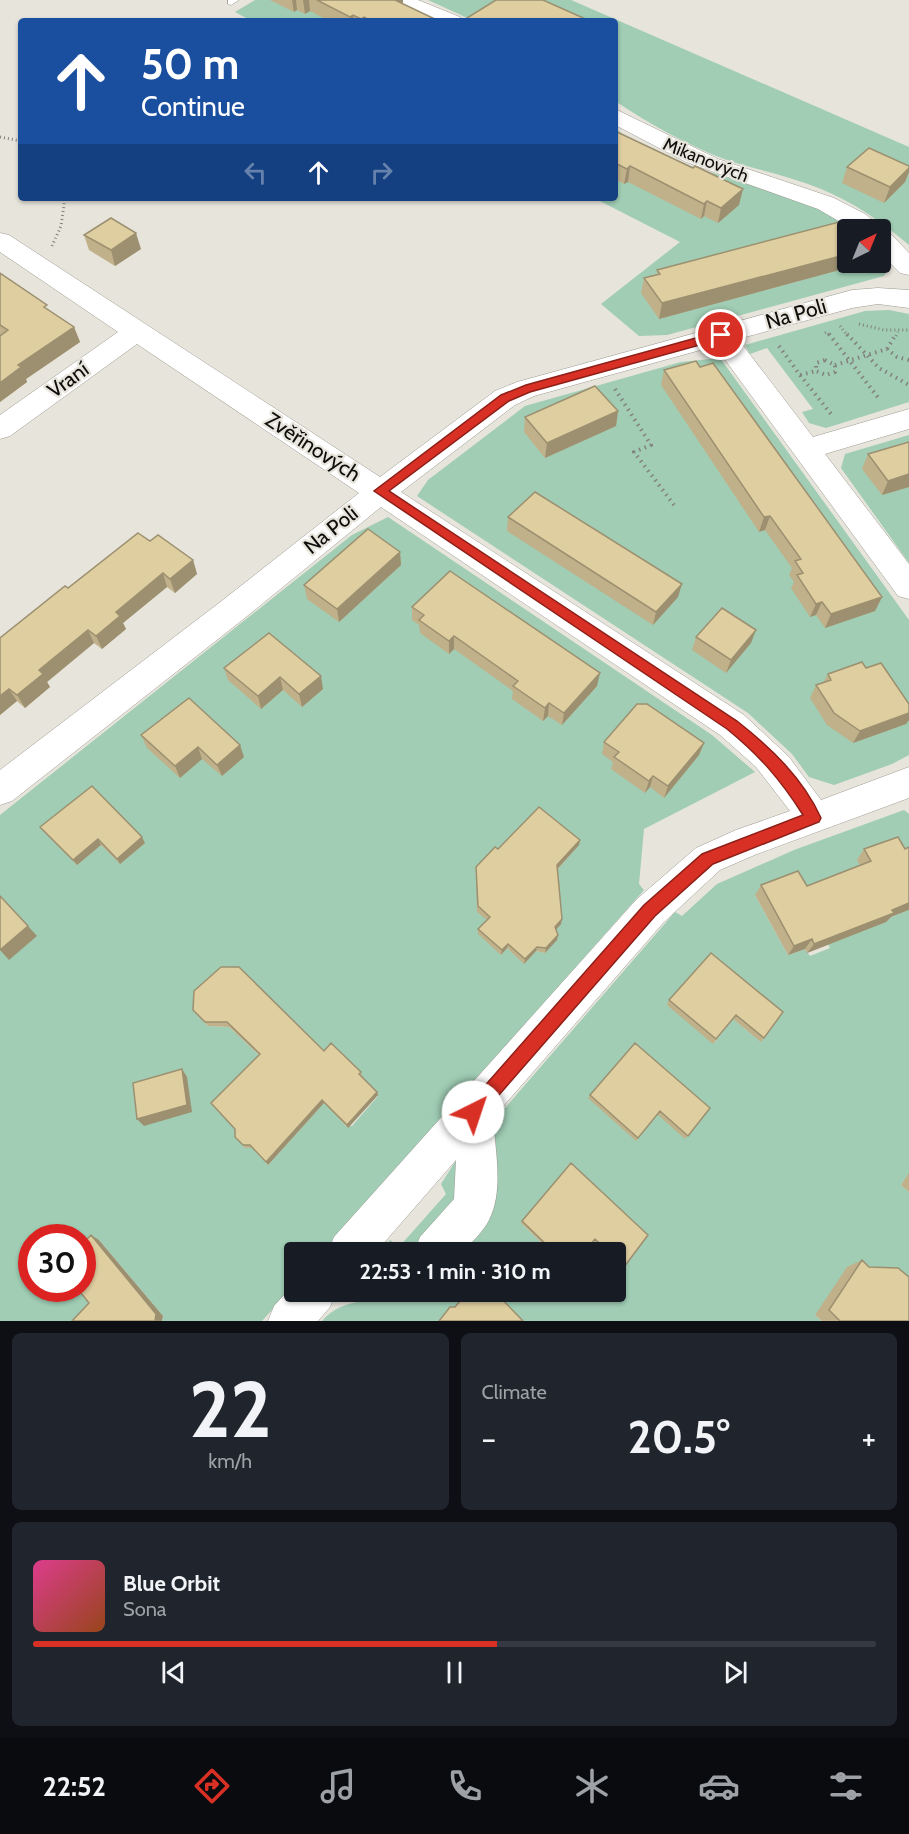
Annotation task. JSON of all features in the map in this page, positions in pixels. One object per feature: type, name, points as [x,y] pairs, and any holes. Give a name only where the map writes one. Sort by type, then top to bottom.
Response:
[{"type":"street","points":[[400,0],[445,18]]},
{"type":"street","name":"Mikanových","points":[[618,118],[675,150],[801,194],[842,211],[854,219]]},
{"type":"street","name":"Zvěřinových","points":[[0,241],[732,725],[762,749],[790,782],[813,818]]},
{"type":"street","points":[[891,249],[909,267]]},
{"type":"street","name":"Na Poli","points":[[0,790],[230,612],[380,491],[505,398],[526,389],[852,298],[878,296],[909,299]]},
{"type":"street","name":"Vraní","points":[[0,429],[137,331]]},
{"type":"street","points":[[721,335],[909,587]]},
{"type":"street","points":[[805,450],[909,419]]},
{"type":"street","points":[[358,1242],[650,911],[708,859],[888,792],[909,782]]},
{"type":"street","points":[[444,1242],[474,1209],[477,1172],[473,1112]]},
{"type":"street","points":[[289,1321],[306,1302]]},
{"type":"path","points":[[0,137],[18,140]]},
{"type":"path","points":[[36,265],[49,251],[61,226],[65,201]]},
{"type":"path","points":[[855,322],[874,329],[898,332],[909,330]]},
{"type":"path","points":[[839,324],[864,357],[878,370],[909,385]]},
{"type":"path","points":[[819,334],[827,332],[881,400],[872,402]]},
{"type":"path","points":[[835,365],[835,372],[831,375],[820,374],[814,367],[820,361],[825,360],[835,365],[887,349],[898,332]]},
{"type":"path","points":[[787,344],[778,346],[830,414],[839,412]]},
{"type":"path","points":[[887,349],[897,357],[909,360]]},
{"type":"path","points":[[800,375],[816,370]]},
{"type":"green space","points":[[255,0],[378,0],[424,18],[246,18],[235,12]]},
{"type":"green space","points":[[428,0],[571,0],[612,18],[467,18]]},
{"type":"green space","points":[[618,20],[909,147],[909,245],[891,230],[891,219],[875,219],[833,194],[809,184],[724,159],[668,133],[618,103]]},
{"type":"green space","points":[[618,131],[667,157],[706,171],[771,189],[813,205],[837,220],[837,247],[769,279],[776,287],[799,281],[828,263],[837,273],[886,273],[884,276],[667,335],[639,336],[601,304],[680,242],[600,201],[618,201]]},
{"type":"green space","points":[[889,310],[909,314],[909,402],[826,428],[809,423],[802,412],[813,409],[767,348],[750,354],[745,345],[865,311]]},
{"type":"green space","points":[[720,358],[909,620],[909,755],[892,764],[834,785],[809,777],[792,754],[748,713],[417,496],[428,480],[525,406],[681,362]]},
{"type":"green space","points":[[909,435],[909,563],[841,468],[845,454]]},
{"type":"green space","points":[[388,517],[712,735],[755,772],[644,829],[639,884],[644,890],[332,1242],[284,1242],[284,1296],[262,1321],[162,1321],[163,1316],[99,1240],[96,1243],[96,1224],[18,1224],[18,1302],[94,1302],[97,1306],[83,1321],[0,1321],[0,815],[352,535]],"holes":[[[253,663],[302,707],[283,690],[261,708]],[[72,812],[101,845],[76,865]],[[495,853],[546,953],[536,951],[524,963],[507,948],[501,955],[490,922],[477,911],[477,895],[488,884],[475,873]],[[196,1014],[322,1058],[378,1096],[352,1126],[346,1126],[325,1102],[268,1165],[252,1148],[245,1148],[238,1140],[237,1132],[262,1058],[229,1027],[208,1026]]]},
{"type":"green space","points":[[904,810],[909,814],[909,855],[863,872],[884,920],[909,910],[909,1174],[901,1185],[909,1192],[909,1297],[815,1315],[822,1321],[521,1321],[503,1302],[626,1302],[626,1253],[646,1238],[523,1220],[524,1226],[541,1242],[465,1242],[478,1227],[498,1116],[675,912],[682,916],[717,884],[794,850]],"holes":[[[792,881],[830,948],[810,956],[805,949],[788,955],[755,895]],[[691,982],[761,1042],[733,1019],[714,1043]]]},
{"type":"green space","points":[[455,1162],[465,1168],[461,1196],[421,1242],[403,1242],[446,1194],[441,1184]]},
{"type":"green space","points":[[352,1303],[470,1303],[441,1321],[322,1321],[341,1307]]},
{"type":"building","points":[[317,0],[395,0],[433,18],[359,18],[353,15],[350,17]]},
{"type":"building","points":[[496,0],[543,0],[583,18],[467,18]]},
{"type":"building","points":[[618,132],[743,189],[721,208],[707,201],[704,204],[630,166],[627,169],[618,164]]},
{"type":"building","points":[[869,148],[909,168],[890,187],[847,167]]},
{"type":"building","points":[[111,218],[136,233],[111,250],[84,235]]},
{"type":"building","points":[[837,223],[837,257],[662,303],[644,278],[660,274],[657,270]]},
{"type":"building","points":[[0,273],[47,305],[44,307],[74,327],[18,365],[21,367],[0,383],[0,336],[8,330],[0,325]]},
{"type":"building","points":[[696,361],[700,367],[713,363],[882,597],[831,614],[822,602],[816,604],[797,575],[803,573],[795,561],[801,559],[770,516],[764,517],[664,370]]},
{"type":"building","points":[[595,386],[618,411],[547,443],[525,417]]},
{"type":"building","points":[[909,442],[909,474],[888,481],[868,454]]},
{"type":"building","points":[[535,492],[682,584],[656,612],[508,517]]},
{"type":"building","points":[[368,529],[400,552],[337,609],[304,585]]},
{"type":"building","points":[[138,533],[150,541],[158,535],[193,560],[170,579],[163,573],[116,612],[120,616],[96,636],[88,630],[39,670],[43,674],[17,695],[9,689],[0,696],[0,638],[65,586],[68,588]]},
{"type":"building","points":[[450,571],[600,673],[564,713],[549,703],[545,708],[513,686],[518,681],[454,636],[449,641],[419,620],[424,615],[412,607]]},
{"type":"building","points":[[722,608],[756,630],[731,660],[696,637]]},
{"type":"building","points":[[269,633],[321,676],[299,694],[280,677],[258,696],[224,668]]},
{"type":"building","points":[[862,662],[866,668],[881,663],[909,704],[909,713],[860,731],[834,713],[816,685],[831,680],[828,674]]},
{"type":"building","points":[[189,698],[240,745],[217,765],[198,747],[175,766],[141,735]]},
{"type":"building","points":[[637,704],[647,704],[704,743],[668,786],[653,776],[649,781],[614,757],[619,752],[604,742]]},
{"type":"building","points":[[92,786],[142,837],[117,859],[98,839],[73,860],[40,827]]},
{"type":"building","points":[[539,807],[580,840],[557,865],[562,919],[555,927],[558,935],[546,948],[537,947],[525,959],[508,944],[502,950],[478,929],[490,917],[478,906],[476,867],[495,847],[498,849]]},
{"type":"building","points":[[898,837],[905,849],[909,847],[909,903],[892,910],[894,913],[814,944],[812,939],[794,946],[761,885],[798,871],[807,886],[871,861],[864,849]]},
{"type":"building","points":[[0,896],[28,926],[0,950]]},
{"type":"building","points":[[711,953],[783,1012],[764,1038],[736,1015],[716,1039],[669,1000]]},
{"type":"building","points":[[221,967],[239,967],[324,1051],[331,1043],[361,1072],[359,1074],[377,1092],[347,1125],[322,1100],[266,1162],[250,1145],[243,1145],[235,1137],[235,1129],[211,1103],[260,1054],[227,1022],[205,1022],[193,1010],[194,991]]},
{"type":"building","points":[[635,1043],[710,1108],[688,1136],[660,1111],[638,1138],[590,1095]]},
{"type":"building","points":[[182,1069],[187,1105],[137,1119],[133,1083]]},
{"type":"building","points":[[571,1163],[648,1235],[626,1264],[626,1242],[598,1242],[595,1239],[592,1242],[544,1242],[522,1221]]},
{"type":"building","points":[[96,1241],[156,1314],[155,1321],[72,1321],[89,1303],[96,1302]]},
{"type":"building","points":[[862,1260],[869,1267],[898,1268],[909,1277],[909,1321],[840,1321],[829,1310]]},
{"type":"building","points":[[459,1302],[505,1302],[523,1321],[439,1321],[450,1307],[455,1307]]},
{"type":"route","points":[[473,1112],[650,911],[675,886],[708,859],[748,841],[813,818],[790,782],[762,749],[732,725],[380,491],[488,408],[505,398],[526,389],[721,335]]}]
